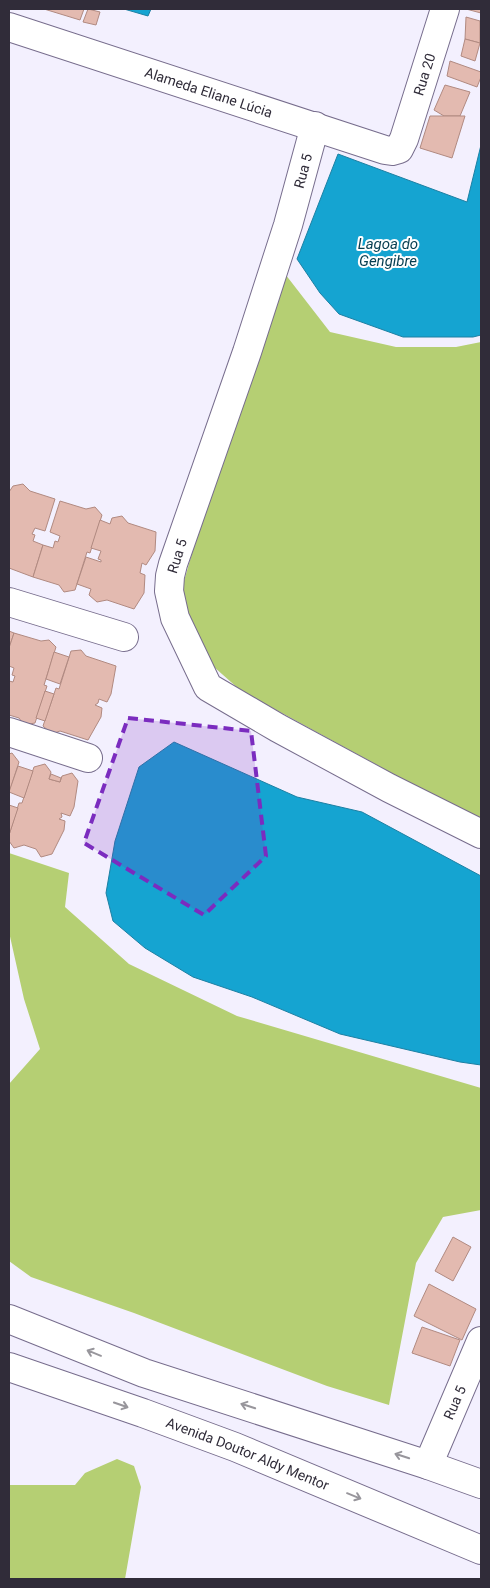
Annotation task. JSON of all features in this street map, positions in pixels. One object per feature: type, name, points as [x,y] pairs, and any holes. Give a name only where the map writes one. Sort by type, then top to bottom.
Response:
[{"type":"street","name":"Rua 20","points":[[404,139],[445,9]]},
{"type":"street","name":"Alameda Eliane Lúcia","points":[[9,26],[392,151],[399,149],[404,139]]},
{"type":"street","name":"Rua 5","points":[[315,126],[282,243],[247,352],[171,570],[169,591],[174,618],[208,687],[278,728],[389,788],[481,834]]},
{"type":"street","points":[[9,602],[124,637]]},
{"type":"street","points":[[9,732],[88,758]]},
{"type":"street","points":[[9,1319],[144,1373],[428,1464],[481,1484]]},
{"type":"street","name":"Rua 5","points":[[428,1464],[481,1341]]},
{"type":"street","name":"Avenida Doutor Aldy Mentor","points":[[9,1367],[235,1447],[481,1550]]},
{"type":"highlighted area","points":[[128,718],[251,731],[266,856],[204,915],[84,843]]},
{"type":"green space","points":[[282,270],[330,332],[396,347],[456,347],[481,342],[481,822],[240,690],[205,659],[179,598],[208,499]]},
{"type":"green space","points":[[9,853],[69,873],[65,907],[129,964],[237,1016],[481,1088],[481,1210],[443,1217],[416,1263],[389,1405],[327,1386],[134,1313],[31,1277],[9,1261],[9,1084],[40,1049],[24,999],[9,932]]},
{"type":"green space","points":[[117,1459],[134,1466],[141,1487],[125,1579],[9,1579],[9,1485],[75,1485],[85,1473]]},
{"type":"water","points":[[124,9],[151,9],[148,16]]},
{"type":"water","name":"Lagoa do Gengibre","points":[[481,145],[481,335],[473,337],[403,337],[339,314],[320,293],[297,259],[338,154],[467,202]]},
{"type":"water","points":[[174,742],[297,797],[362,812],[481,876],[481,1065],[460,1062],[340,1034],[252,997],[193,977],[145,948],[113,921],[106,893],[115,841],[139,767]]},
{"type":"building","points":[[44,9],[84,9],[80,20]]},
{"type":"building","points":[[88,9],[100,12],[96,25],[83,22]]},
{"type":"building","points":[[466,9],[481,9],[481,13]]},
{"type":"building","points":[[466,17],[480,21],[480,43],[465,39]]},
{"type":"building","points":[[465,39],[480,43],[475,61],[461,56]]},
{"type":"building","points":[[450,61],[481,72],[477,87],[447,76]]},
{"type":"building","points":[[445,85],[470,92],[460,116],[444,116],[434,110]]},
{"type":"building","points":[[430,116],[465,116],[452,158],[420,148]]},
{"type":"building","points":[[23,484],[30,491],[55,499],[45,531],[35,528],[32,534],[35,535],[33,541],[43,545],[33,577],[9,568],[9,492],[13,486]]},
{"type":"building","points":[[60,501],[86,509],[95,507],[102,515],[90,553],[87,552],[75,590],[64,592],[59,585],[33,577],[43,545],[53,548],[55,541],[58,542],[60,536],[50,532]]},
{"type":"building","points":[[122,516],[128,523],[156,532],[155,551],[146,565],[142,563],[140,573],[145,575],[144,593],[134,609],[107,600],[97,602],[89,595],[91,589],[77,584],[86,557],[101,562],[98,559],[101,551],[91,548],[100,520],[110,524],[112,518]]},
{"type":"building","points":[[9,631],[14,633],[9,648]]},
{"type":"building","points":[[14,633],[41,641],[49,640],[56,647],[44,685],[47,686],[35,723],[24,725],[19,718],[9,715],[9,681],[13,682],[15,676],[12,675],[14,668],[9,666],[9,648]]},
{"type":"building","points":[[81,650],[86,656],[116,666],[111,694],[107,702],[99,699],[95,705],[102,708],[101,717],[88,740],[60,731],[52,734],[43,726],[56,688],[59,689],[71,651]]},
{"type":"building","points":[[54,652],[69,657],[60,684],[46,679]]},
{"type":"building","points":[[45,691],[54,694],[45,721],[36,718]]},
{"type":"building","points":[[12,753],[19,762],[9,793],[9,754]]},
{"type":"building","points":[[45,764],[51,772],[49,779],[60,782],[62,776],[72,773],[78,781],[74,807],[70,816],[61,813],[62,817],[59,819],[65,821],[64,830],[52,854],[41,857],[36,849],[24,845],[14,848],[9,841],[9,835],[19,803],[22,803],[34,767]]},
{"type":"building","points":[[18,766],[33,771],[24,798],[9,792]]},
{"type":"building","points":[[51,774],[61,778],[60,782],[49,779]]},
{"type":"building","points":[[9,805],[18,808],[9,835]]},
{"type":"building","points":[[453,1237],[471,1247],[453,1281],[435,1271]]},
{"type":"building","points":[[429,1284],[476,1309],[462,1340],[414,1316]]},
{"type":"building","points":[[422,1327],[460,1340],[450,1366],[412,1353]]}]
